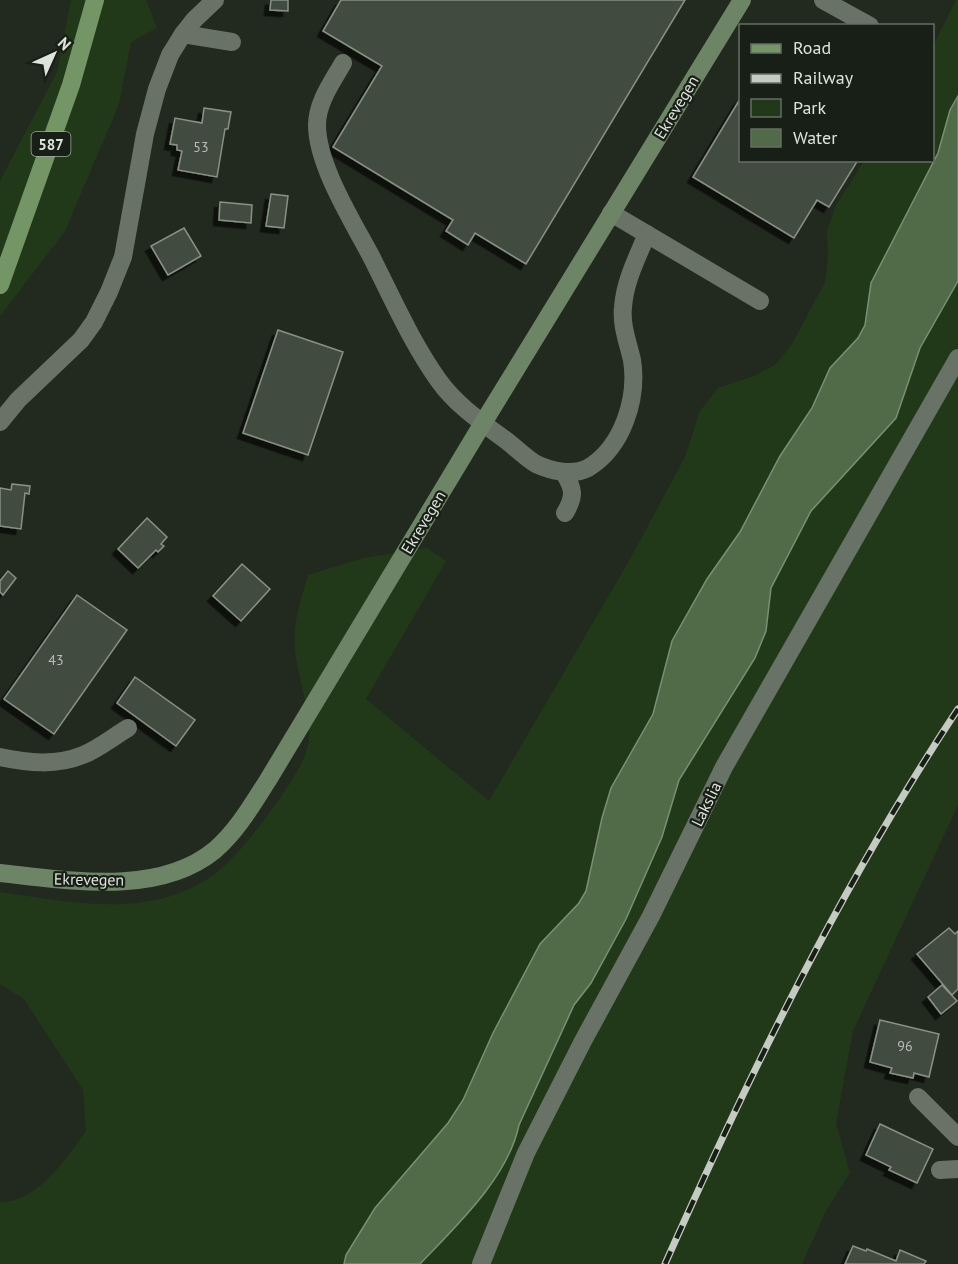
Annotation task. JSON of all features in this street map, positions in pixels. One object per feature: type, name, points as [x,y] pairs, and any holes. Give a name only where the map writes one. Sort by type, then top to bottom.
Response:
[{"type":"main road","name":"587","points":[[0,285],[71,85],[95,0]]},
{"type":"main road","name":"Ekrevegen","points":[[0,873],[80,881],[121,881],[155,877],[178,870],[214,851],[245,815],[742,0]]},
{"type":"street","points":[[0,422],[18,400],[81,340],[94,322],[123,257],[145,134],[157,89],[170,55],[183,34],[215,0]]},
{"type":"street","points":[[823,0],[866,24]]},
{"type":"street","points":[[183,34],[232,42]]},
{"type":"street","points":[[344,63],[321,103],[317,123],[319,143],[330,176],[418,348],[440,382],[455,401],[536,464],[564,473],[586,469],[604,455],[619,436],[633,395],[632,362],[622,309],[626,283],[647,234]]},
{"type":"street","points":[[611,213],[760,301]]},
{"type":"street","name":"Lakslia","points":[[481,1264],[526,1153],[583,1041],[651,916],[724,767],[958,358]]},
{"type":"street","points":[[564,473],[572,487],[571,503],[565,513]]},
{"type":"street","points":[[0,757],[23,762],[54,762],[84,755],[128,728]]},
{"type":"street","points":[[918,1097],[958,1137]]},
{"type":"green space","points":[[71,0],[146,0],[157,28],[131,42],[119,104],[65,231],[0,316],[0,181],[57,72]]},
{"type":"green space","points":[[958,0],[958,96],[950,110],[934,161],[934,44]]},
{"type":"green space","points":[[863,162],[933,162],[871,283],[865,325],[858,338],[830,368],[812,408],[780,456],[740,532],[707,579],[672,641],[653,714],[611,788],[586,891],[579,903],[540,944],[493,1033],[463,1100],[448,1123],[346,1255],[344,1264],[0,1264],[0,1202],[14,1200],[38,1187],[60,1166],[86,1131],[83,1090],[24,999],[0,984],[0,892],[83,903],[139,903],[165,898],[191,888],[223,868],[246,843],[281,797],[299,768],[307,749],[308,714],[295,650],[295,630],[308,575],[363,558],[427,548],[446,561],[366,699],[489,801],[630,559],[685,457],[700,411],[718,388],[756,375],[776,364],[792,344],[825,282],[828,255],[827,231],[836,205]]},
{"type":"green space","points":[[958,281],[958,805],[853,1031],[836,1123],[850,1173],[826,1211],[802,1264],[420,1264],[479,1200],[504,1164],[519,1125],[574,1005],[591,983],[662,837],[679,780],[755,658],[766,631],[771,588],[811,511],[896,418],[920,348]]},
{"type":"water","points":[[958,96],[958,281],[920,348],[896,418],[811,511],[771,588],[766,631],[755,658],[679,780],[662,837],[626,919],[591,983],[574,1005],[519,1125],[504,1164],[479,1200],[420,1264],[344,1264],[346,1255],[375,1208],[448,1123],[463,1100],[493,1033],[540,944],[579,903],[586,891],[611,788],[653,714],[672,641],[707,579],[740,532],[780,456],[812,408],[830,368],[858,338],[865,325],[871,283],[934,162],[950,110]]},
{"type":"building","points":[[271,0],[288,0],[288,11],[270,10]]},
{"type":"building","points":[[341,0],[685,0],[526,264],[475,233],[468,245],[446,231],[453,220],[333,147],[382,66],[323,31]]},
{"type":"building","points":[[739,101],[739,162],[857,162],[829,207],[817,200],[794,238],[693,177]]},
{"type":"building","points":[[204,108],[231,112],[228,129],[225,129],[217,177],[178,170],[182,151],[177,150],[177,145],[170,144],[175,118],[202,123]]},
{"type":"building","points":[[271,194],[288,196],[284,228],[266,226]]},
{"type":"building","points":[[220,202],[252,205],[251,223],[219,220]]},
{"type":"building","points":[[184,228],[201,256],[168,275],[151,246]]},
{"type":"building","points":[[278,330],[343,352],[308,455],[243,433]]},
{"type":"building","points":[[12,484],[30,486],[29,494],[25,493],[21,529],[0,526],[0,488],[11,490]]},
{"type":"building","points":[[147,518],[167,537],[161,544],[164,546],[158,552],[156,550],[138,568],[118,549]]},
{"type":"building","points":[[242,564],[270,589],[241,621],[213,596]]},
{"type":"building","points":[[8,571],[16,578],[3,595],[0,592],[0,581]]},
{"type":"building","points":[[77,595],[127,630],[54,734],[4,699]]},
{"type":"building","points":[[135,677],[195,720],[176,746],[117,703]]},
{"type":"building","points":[[949,928],[955,934],[958,931],[958,989],[952,995],[917,954]]},
{"type":"building","points":[[942,985],[957,1001],[941,1014],[928,997]]},
{"type":"building","points":[[880,1020],[939,1034],[929,1077],[914,1073],[913,1078],[890,1073],[892,1068],[870,1062]]},
{"type":"building","points":[[880,1124],[933,1149],[917,1183],[889,1170],[891,1167],[866,1155]]},
{"type":"building","points":[[853,1246],[896,1261],[900,1250],[926,1261],[924,1264],[845,1264]]},
{"type":"railway","points":[[665,1264],[730,1121],[800,980],[875,843],[958,709]]}]
